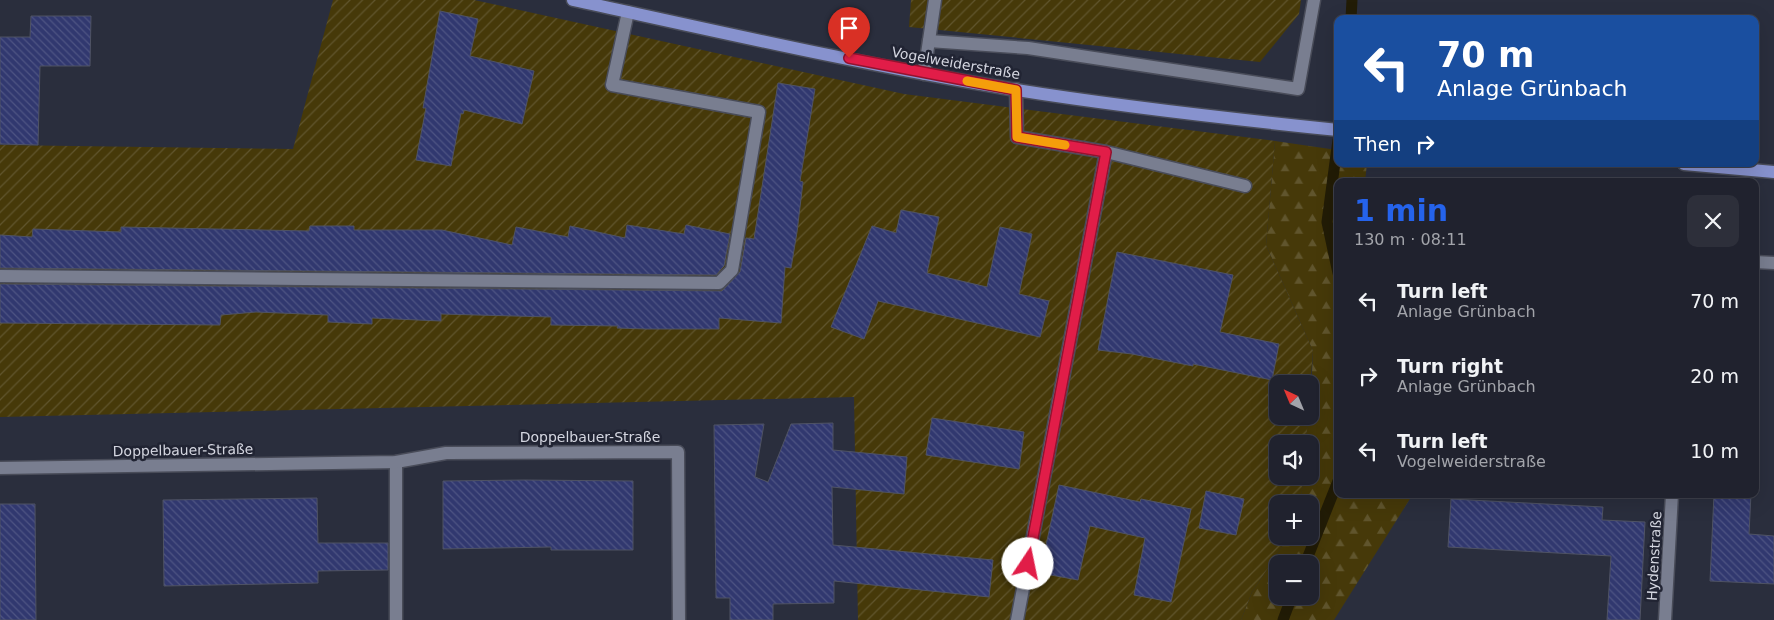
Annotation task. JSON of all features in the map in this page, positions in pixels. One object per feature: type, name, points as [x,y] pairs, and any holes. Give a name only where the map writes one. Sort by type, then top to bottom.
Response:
[{"type":"main road","name":"Vogelweiderstraße","points":[[573,0],[924,74],[1016,90],[1117,105],[1334,130]]},
{"type":"main road","points":[[1718,167],[1774,172]]},
{"type":"street","points":[[924,74],[936,0]]},
{"type":"street","points":[[929,41],[1028,48],[1298,89],[1314,0]]},
{"type":"street","points":[[0,276],[719,283],[732,270],[759,112],[612,85],[628,12]]},
{"type":"street","points":[[1016,90],[1017,137],[1106,152],[1245,186]]},
{"type":"street","points":[[1017,620],[1106,152]]},
{"type":"street","points":[[1759,262],[1774,263]]},
{"type":"street","name":"Doppelbauer-Straße","points":[[0,468],[396,462],[446,453],[678,452],[678,620]]},
{"type":"street","points":[[396,462],[396,620]]},
{"type":"street","name":"Hydenstraße","points":[[1665,620],[1672,498]]},
{"type":"green space","points":[[333,0],[474,0],[904,94],[1275,141],[1266,245],[1313,351],[1311,375],[1269,375],[1269,425],[1307,425],[1307,435],[1269,435],[1269,485],[1302,485],[1302,495],[1269,495],[1269,545],[1283,545],[1276,555],[1269,555],[1269,566],[1252,592],[1241,620],[858,620],[854,397],[0,417],[0,145],[293,149]]},
{"type":"green space","points":[[911,0],[1301,0],[1299,14],[1260,62],[909,27]]},
{"type":"green space","points":[[1275,141],[1334,150],[1334,167],[1367,167],[1365,178],[1334,178],[1334,498],[1410,498],[1334,620],[1241,620],[1252,592],[1269,566],[1269,605],[1319,605],[1319,555],[1276,555],[1283,545],[1319,545],[1319,495],[1302,495],[1302,485],[1319,485],[1319,435],[1307,435],[1307,425],[1319,425],[1319,375],[1312,375],[1313,351],[1266,245]]},
{"type":"building","points":[[440,11],[478,19],[470,56],[534,71],[522,124],[464,110],[463,114],[461,113],[451,166],[416,160],[426,108],[423,108]]},
{"type":"building","points":[[31,16],[91,16],[90,66],[40,66],[38,145],[0,144],[0,37],[30,37]]},
{"type":"building","points":[[778,83],[815,89],[800,181],[803,182],[791,268],[785,267],[781,323],[719,318],[719,329],[646,329],[617,328],[618,326],[551,325],[551,317],[441,314],[441,321],[372,318],[372,324],[328,322],[328,315],[256,312],[221,315],[220,325],[0,323],[0,284],[722,291],[740,272],[746,238],[754,239]]},
{"type":"building","points":[[901,210],[939,217],[927,273],[987,287],[1000,227],[1032,234],[1019,294],[1049,301],[1040,337],[878,301],[864,339],[831,327],[872,226],[896,233]]},
{"type":"building","points":[[627,225],[684,234],[686,225],[730,234],[724,266],[716,275],[0,268],[0,235],[32,237],[33,229],[121,232],[121,227],[309,231],[310,226],[354,226],[354,230],[442,230],[512,245],[516,227],[568,237],[570,226],[625,238]]},
{"type":"building","points":[[1117,252],[1233,275],[1220,332],[1279,344],[1273,375],[1269,375],[1269,379],[1193,364],[1193,366],[1132,354],[1098,350]]},
{"type":"building","points":[[932,418],[1024,432],[1019,469],[926,455]]},
{"type":"building","points":[[833,423],[833,450],[907,457],[904,494],[832,487],[833,545],[993,560],[989,597],[834,581],[834,603],[773,604],[773,620],[730,620],[730,598],[716,598],[714,425],[764,424],[755,477],[768,482],[791,424]]},
{"type":"building","points":[[443,481],[633,481],[633,550],[551,550],[551,547],[443,549]]},
{"type":"building","points":[[1059,485],[1140,502],[1141,499],[1191,509],[1171,602],[1134,595],[1145,538],[1090,526],[1078,580],[1040,573]]},
{"type":"building","points":[[1206,491],[1244,499],[1236,535],[1199,528]]},
{"type":"building","points":[[317,498],[318,543],[388,543],[388,570],[318,571],[318,583],[164,586],[163,500]]},
{"type":"building","points":[[1714,498],[1751,498],[1749,534],[1774,536],[1774,584],[1710,581]]},
{"type":"building","points":[[1451,499],[1603,507],[1602,520],[1645,522],[1640,620],[1607,620],[1611,556],[1448,547]]},
{"type":"building","points":[[0,504],[35,504],[36,620],[0,620]]},
{"type":"waterway","points":[[1351,15],[1352,0]]},
{"type":"waterway","points":[[1334,167],[1327,222],[1334,254]]},
{"type":"waterway","points":[[1309,555],[1334,491]]},
{"type":"waterway","points":[[1283,620],[1289,605]]},
{"type":"slow traffic","points":[[967,81],[1016,90],[1017,137],[1065,145]]},
{"type":"route","points":[[849,58],[924,74],[1016,90],[1017,137],[1106,152],[1028,564]]}]
